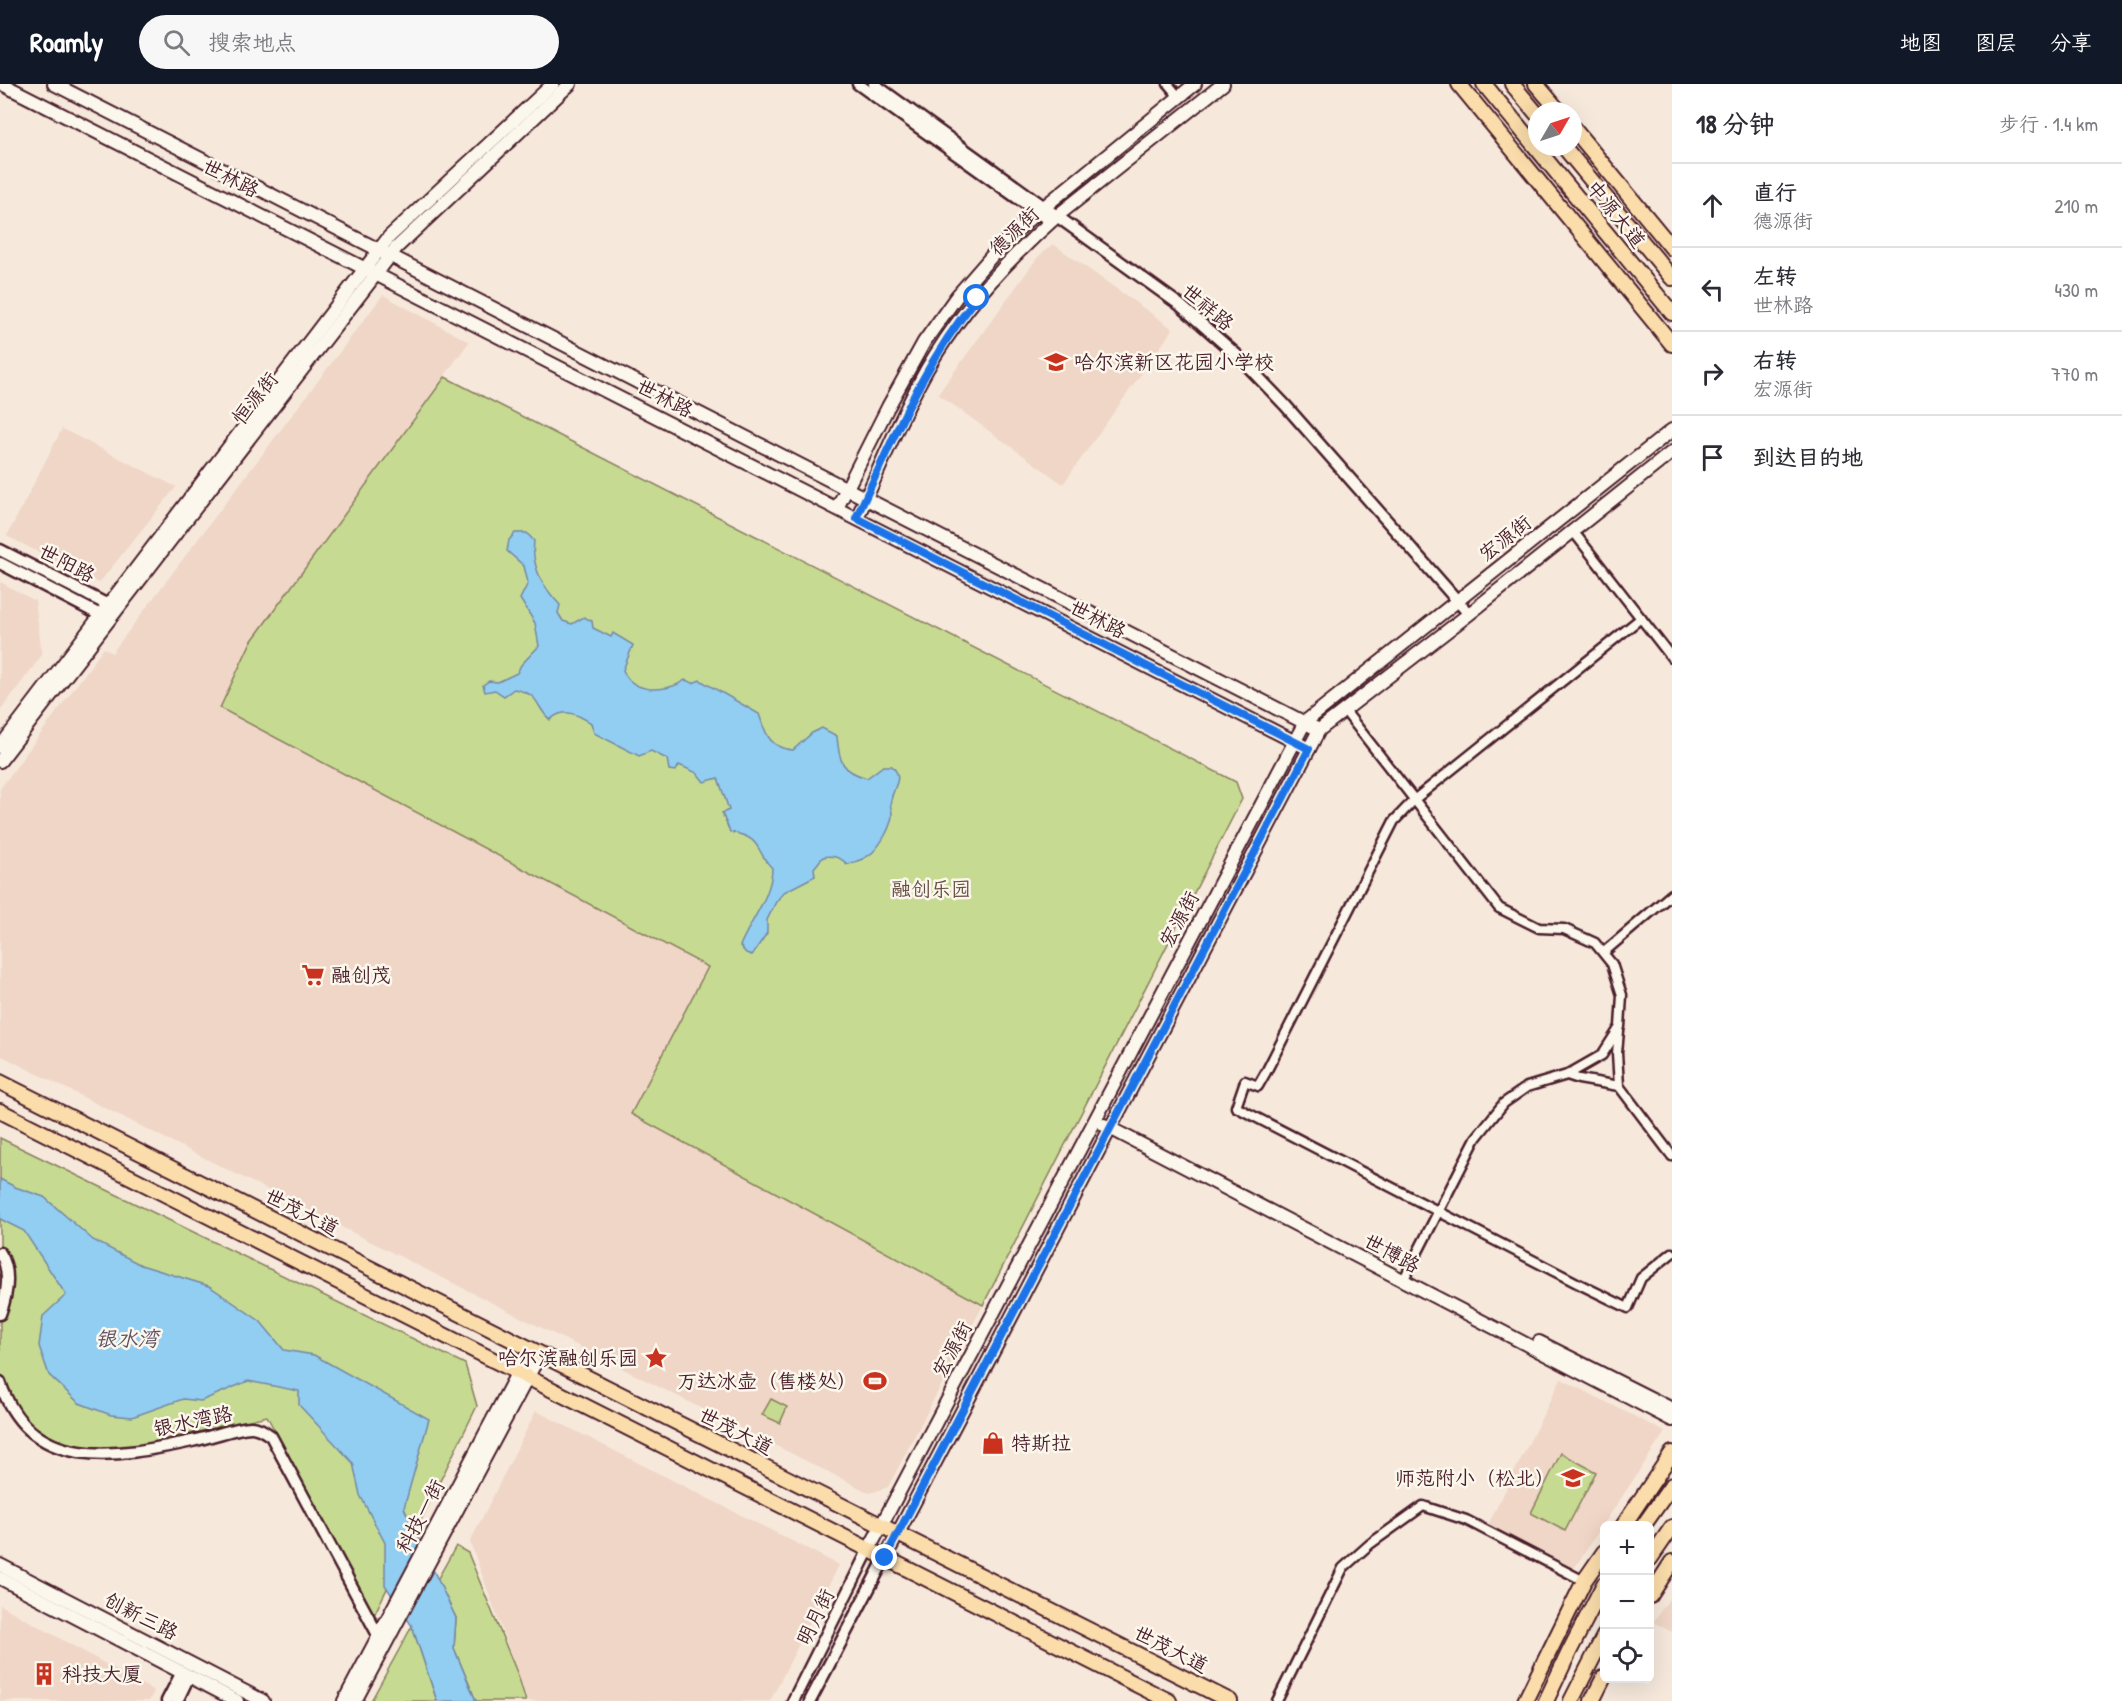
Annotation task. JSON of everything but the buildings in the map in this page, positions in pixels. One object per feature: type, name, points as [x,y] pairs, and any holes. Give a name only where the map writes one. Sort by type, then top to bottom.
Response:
[{"type":"main road","name":"世林路","points":[[2,84],[1309,749]]},
{"type":"main road","name":"世林路","points":[[54,84],[1319,730]]},
{"type":"main road","name":"恒源街","points":[[0,761],[109,612],[384,253],[389,237],[553,84]]},
{"type":"main road","name":"恒源街","points":[[384,253],[396,248],[570,84]]},
{"type":"main road","name":"德源街","points":[[837,507],[900,385],[942,316],[997,250],[1040,209],[1195,84]]},
{"type":"main road","name":"德源街","points":[[856,518],[911,398],[964,313],[994,278],[1054,219],[1223,84]]},
{"type":"main road","points":[[1459,84],[1672,344]]},
{"type":"main road","name":"中源大道","points":[[1484,84],[1672,313]]},
{"type":"main road","points":[[1512,84],[1528,103]]},
{"type":"main road","points":[[1536,84],[1551,102]]},
{"type":"main road","points":[[1582,139],[1672,249]]},
{"type":"main road","name":"中源大道","points":[[1571,156],[1672,278]]},
{"type":"main road","name":"宏源街","points":[[869,1549],[1305,722],[1672,430]]},
{"type":"main road","name":"宏源街","points":[[885,1558],[1319,730],[1672,452]]},
{"type":"main road","name":"恒源街","points":[[0,747],[109,612]]},
{"type":"main road","name":"世茂大道","points":[[0,1082],[1230,1701]]},
{"type":"main road","points":[[0,1111],[1169,1701]]},
{"type":"main road","name":"世博路","points":[[1097,1117],[1672,1420]]},
{"type":"main road","name":"世博路","points":[[1112,1125],[1672,1409]]},
{"type":"main road","name":"科技一街","points":[[344,1701],[441,1528],[535,1351]]},
{"type":"main road","points":[[1626,1521],[1672,1453]]},
{"type":"main road","points":[[1647,1521],[1672,1485]]},
{"type":"main road","points":[[1654,1553],[1672,1527]]},
{"type":"main road","points":[[1525,1701],[1584,1581],[1600,1559]]},
{"type":"main road","points":[[1654,1590],[1672,1562]]},
{"type":"main road","name":"创新三路","points":[[0,1565],[263,1701]]},
{"type":"main road","name":"创新三路","points":[[0,1578],[237,1701]]},
{"type":"main road","points":[[1545,1701],[1600,1593]]},
{"type":"main road","name":"科技一街","points":[[355,1701],[382,1635]]},
{"type":"main road","points":[[1571,1701],[1600,1646]]},
{"type":"main road","points":[[1592,1701],[1602,1683]]},
{"type":"street","name":"世祥路","points":[[858,84],[1180,305],[1239,357],[1285,405],[1469,614]]},
{"type":"street","name":"世祥路","points":[[874,84],[1040,209]]},
{"type":"street","points":[[1168,84],[1179,97]]},
{"type":"street","points":[[1573,531],[1672,658]]},
{"type":"street","name":"世阳路","points":[[0,549],[109,612]]},
{"type":"street","name":"世阳路","points":[[0,563],[109,612]]},
{"type":"street","points":[[1641,618],[1415,799],[1395,821],[1258,1086],[1245,1082],[1236,1107],[1628,1308],[1641,1278],[1672,1252]]},
{"type":"street","points":[[1345,711],[1499,908],[1539,928],[1564,929],[1595,943],[1604,952],[1612,964],[1622,996],[1617,1053],[1619,1086],[1672,1156]]},
{"type":"street","points":[[1604,952],[1672,894]]},
{"type":"street","points":[[1406,1275],[1476,1138],[1504,1103],[1527,1087],[1567,1075],[1602,1055],[1620,1027]]},
{"type":"street","points":[[1567,1075],[1619,1086]]},
{"type":"street","points":[[0,1253],[4,1260],[8,1282],[0,1314]]},
{"type":"street","name":"银水湾路","points":[[0,1382],[12,1410],[30,1431],[45,1441],[78,1453],[124,1452],[192,1441],[251,1427],[262,1430],[271,1436],[382,1635]]},
{"type":"street","points":[[1277,1701],[1343,1568],[1370,1544],[1423,1506],[1467,1520],[1584,1581]]},
{"type":"street","name":"明月街","points":[[793,1701],[869,1549]]},
{"type":"street","name":"明月街","points":[[810,1701],[885,1558]]},
{"type":"street","points":[[167,1701],[186,1674]]},
{"type":"street","points":[[177,1701],[186,1674]]},
{"type":"shaded area","name":"哈尔滨新区花园小学校","points":[[1053,244],[1173,329],[1063,484],[938,394],[1038,257]]},
{"type":"shaded area","points":[[383,295],[469,342],[251,642],[220,708],[708,967],[631,1114],[983,1305],[888,1487],[870,1493],[0,1055],[0,789],[104,648],[112,653]]},
{"type":"shaded area","points":[[62,429],[176,487],[99,583],[7,536]]},
{"type":"shaded area","points":[[0,582],[35,601],[42,655],[0,711]]},
{"type":"shaded area","name":"师范附小（松北）","points":[[1561,1379],[1665,1432],[1606,1521],[1600,1521],[1600,1530],[1573,1570],[1488,1525]]},
{"type":"shaded area","points":[[536,1411],[839,1565],[770,1701],[528,1701],[470,1542]]},
{"type":"shaded area","points":[[1672,1595],[1672,1632],[1654,1621]]},
{"type":"shaded area","name":"科技大厦","points":[[0,1605],[154,1691],[149,1701],[0,1701]]},
{"type":"green space","name":"融创乐园","points":[[445,377],[1236,782],[1242,799],[983,1305],[631,1114],[708,967],[220,708],[251,642]]},
{"type":"green space","points":[[0,1138],[465,1364],[477,1406],[373,1617],[267,1416],[92,1456],[28,1433],[0,1383],[0,1318],[9,1261],[0,1255]]},
{"type":"green space","points":[[771,1399],[787,1407],[780,1423],[762,1415]]},
{"type":"green space","points":[[1561,1453],[1596,1472],[1565,1531],[1531,1513]]},
{"type":"green space","points":[[456,1546],[468,1553],[518,1675],[526,1701],[476,1701],[454,1648],[456,1618],[437,1580]]},
{"type":"green space","points":[[412,1626],[437,1701],[371,1701]]},
{"type":"water","points":[[515,533],[527,533],[534,541],[536,568],[548,591],[560,605],[558,613],[563,621],[572,624],[584,617],[592,621],[593,628],[611,637],[613,633],[633,645],[623,670],[634,684],[660,689],[685,680],[693,683],[700,680],[759,714],[770,739],[785,749],[793,750],[812,733],[822,728],[837,736],[843,764],[852,772],[867,778],[883,766],[892,766],[896,770],[898,778],[890,802],[892,819],[876,849],[864,858],[847,864],[836,857],[823,857],[814,868],[815,876],[784,892],[776,902],[767,920],[767,933],[752,955],[746,953],[740,946],[765,898],[772,868],[753,841],[730,832],[722,813],[729,810],[718,778],[704,782],[697,773],[679,765],[676,771],[669,770],[667,759],[651,751],[639,756],[594,733],[591,723],[576,715],[565,713],[550,720],[533,697],[523,691],[514,689],[504,696],[495,690],[485,692],[483,685],[489,681],[498,682],[517,673],[521,665],[539,646],[535,623],[520,599],[528,583],[524,566],[507,551],[509,540]]},
{"type":"water","name":"银水湾","points":[[0,1179],[44,1197],[93,1240],[141,1265],[209,1286],[260,1321],[284,1350],[314,1355],[429,1419],[404,1508],[456,1618],[454,1648],[476,1701],[437,1701],[412,1626],[385,1585],[385,1543],[360,1495],[353,1463],[299,1405],[299,1391],[248,1381],[201,1401],[183,1399],[132,1417],[111,1415],[79,1403],[49,1375],[39,1346],[43,1316],[66,1295],[24,1231],[0,1219]]},
{"type":"place","name":"哈尔滨新区花园小学校","points":[[1056,362]]},
{"type":"place","name":"融创茂","points":[[313,975]]},
{"type":"place","name":"哈尔滨融创乐园","points":[[656,1358]]},
{"type":"place","name":"万达冰壶（售楼处）","points":[[875,1381]]},
{"type":"place","name":"特斯拉","points":[[993,1443]]},
{"type":"place","name":"师范附小（松北）","points":[[1573,1478]]},
{"type":"place","name":"科技大厦","points":[[44,1674]]},
{"type":"route","points":[[885,1558],[1309,749],[856,518],[911,398],[928,367],[964,313],[977,298]]}]
